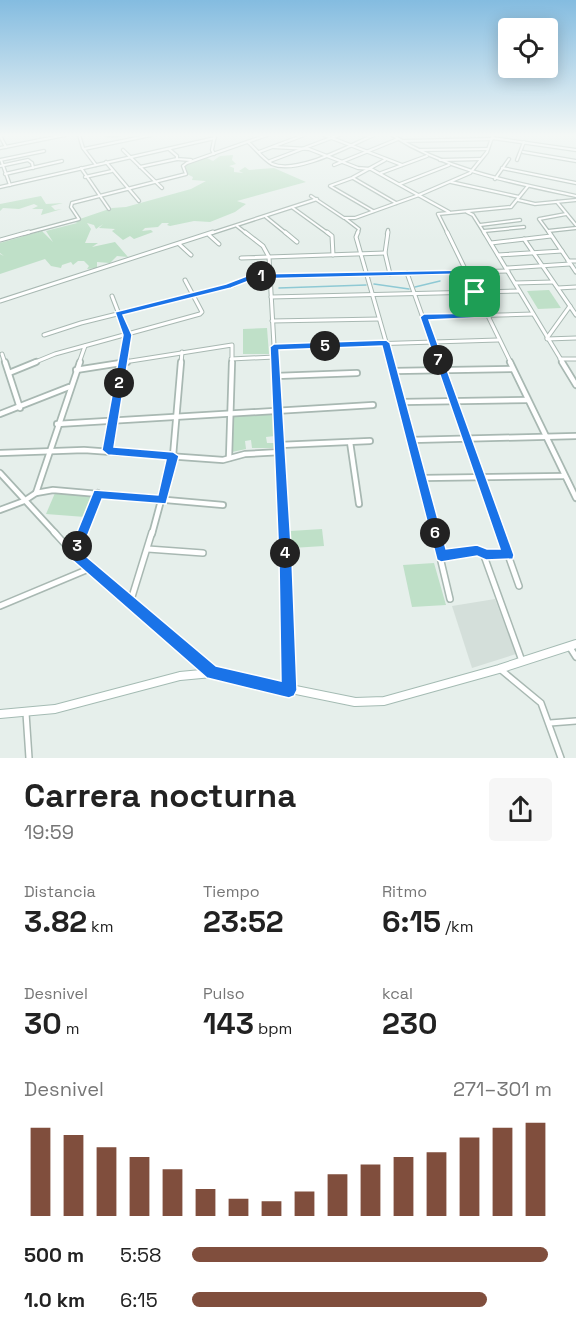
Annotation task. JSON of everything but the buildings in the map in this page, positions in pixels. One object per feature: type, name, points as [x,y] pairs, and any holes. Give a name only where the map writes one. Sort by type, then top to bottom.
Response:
[{"type":"street","points":[[4,170],[10,185]]},
{"type":"street","points":[[6,174],[22,170]]},
{"type":"street","points":[[53,170],[57,174]]},
{"type":"street","points":[[0,187],[72,170]]},
{"type":"street","points":[[82,170],[109,209]]},
{"type":"street","points":[[144,170],[162,188]]},
{"type":"street","points":[[0,240],[79,219],[71,204],[185,174],[184,170]]},
{"type":"street","points":[[367,170],[330,186],[372,211]]},
{"type":"street","points":[[373,170],[450,212]]},
{"type":"street","points":[[380,174],[389,170]]},
{"type":"street","points":[[400,184],[434,170]]},
{"type":"street","points":[[462,170],[576,198]]},
{"type":"street","points":[[346,219],[419,195],[471,170]]},
{"type":"street","points":[[495,179],[500,170]]},
{"type":"street","points":[[514,170],[576,183]]},
{"type":"street","points":[[86,177],[112,171],[139,201]]},
{"type":"street","points":[[352,178],[397,203]]},
{"type":"street","points":[[450,182],[535,204],[576,198]]},
{"type":"street","points":[[528,186],[511,207],[438,214],[576,498]]},
{"type":"street","points":[[311,196],[359,229],[356,237],[368,274],[422,478],[450,599]]},
{"type":"street","points":[[0,301],[317,199]]},
{"type":"street","points":[[548,231],[576,227],[557,202]]},
{"type":"street","points":[[293,208],[332,236],[333,255]]},
{"type":"street","points":[[465,212],[473,215],[484,231],[576,386]]},
{"type":"street","points":[[566,214],[539,219],[576,272]]},
{"type":"street","points":[[265,217],[297,242]]},
{"type":"street","points":[[480,225],[520,220]]},
{"type":"street","points":[[237,226],[263,246],[269,257],[280,445],[289,690]]},
{"type":"street","points":[[484,231],[524,227]]},
{"type":"street","points":[[388,230],[385,253],[390,274]]},
{"type":"street","points":[[208,235],[219,244]]},
{"type":"street","points":[[491,243],[552,236]]},
{"type":"street","points":[[524,239],[576,315]]},
{"type":"street","points":[[179,244],[190,255]]},
{"type":"street","points":[[498,255],[562,251]]},
{"type":"street","points":[[241,258],[385,253]]},
{"type":"street","points":[[44,335],[234,285],[247,278],[465,272],[543,267],[576,261]]},
{"type":"street","points":[[407,273],[519,586]]},
{"type":"street","points":[[9,373],[55,354],[200,314],[202,312],[185,280]]},
{"type":"street","points":[[514,283],[553,282]]},
{"type":"street","points":[[558,288],[576,287]]},
{"type":"street","points":[[271,297],[519,291]]},
{"type":"street","points":[[108,450],[127,335],[112,296]]},
{"type":"street","points":[[547,338],[570,306]]},
{"type":"street","points":[[424,317],[533,314]]},
{"type":"street","points":[[272,321],[379,319]]},
{"type":"street","points":[[547,338],[576,338]]},
{"type":"street","points":[[274,347],[498,340]]},
{"type":"street","points":[[76,370],[232,345],[229,458]]},
{"type":"street","points":[[36,494],[57,424],[85,346]]},
{"type":"street","points":[[130,600],[148,549],[173,456],[182,352]]},
{"type":"street","points":[[2,354],[20,408]]},
{"type":"street","points":[[231,359],[275,357]]},
{"type":"street","points":[[560,359],[576,359]]},
{"type":"street","points":[[394,371],[512,369]]},
{"type":"street","points":[[276,376],[357,373]]},
{"type":"street","points":[[0,414],[70,387]]},
{"type":"street","points":[[60,392],[67,394]]},
{"type":"street","points":[[402,402],[527,400]]},
{"type":"street","points":[[57,424],[373,405]]},
{"type":"street","points":[[411,440],[576,435]]},
{"type":"street","points":[[280,445],[370,441]]},
{"type":"street","points":[[350,442],[359,504]]},
{"type":"street","points":[[0,453],[50,448],[108,450],[223,460],[245,454],[280,452]]},
{"type":"street","points":[[0,473],[74,554],[212,673]]},
{"type":"street","points":[[422,478],[481,479],[564,476]]},
{"type":"street","points":[[0,510],[36,494],[52,490],[223,506]]},
{"type":"street","points":[[74,554],[98,493]]},
{"type":"street","points":[[148,549],[203,553]]},
{"type":"street","points":[[441,556],[474,551],[508,555]]},
{"type":"street","points":[[483,553],[522,661]]},
{"type":"street","points":[[0,606],[91,568]]},
{"type":"street","points":[[0,714],[26,713],[65,706],[180,675],[212,673],[355,702],[376,702],[499,669],[572,645],[576,657]]},
{"type":"street","points":[[499,669],[541,703],[561,758]]},
{"type":"street","points":[[26,713],[29,758]]},
{"type":"street","points":[[550,723],[576,721]]},
{"type":"shaded area","points":[[495,599],[516,654],[472,668],[452,606]]},
{"type":"green space","points":[[187,170],[234,170],[243,173],[239,171],[279,170],[306,182],[237,201],[246,204],[235,212],[210,222],[194,221],[170,226],[167,225],[169,223],[162,223],[158,227],[145,228],[142,231],[151,230],[153,232],[134,239],[130,236],[123,240],[112,231],[115,229],[99,228],[103,224],[96,229],[94,225],[87,223],[91,229],[85,243],[98,243],[92,247],[115,242],[128,257],[117,256],[110,263],[97,262],[97,268],[87,269],[89,266],[84,261],[78,261],[73,265],[71,262],[62,265],[61,268],[51,266],[45,259],[0,274],[0,254],[4,256],[0,253],[0,243],[42,231],[53,242],[46,231],[77,223],[74,221],[112,208],[126,207],[191,189],[206,181],[192,180],[193,177],[187,174]]},
{"type":"green space","points":[[41,196],[46,204],[63,203],[51,206],[55,210],[62,209],[41,215],[43,209],[32,209],[38,206],[34,204],[19,209],[3,208],[0,211],[0,204]]},
{"type":"green space","points":[[549,290],[561,308],[538,309],[527,291]]},
{"type":"green space","points":[[267,328],[269,354],[243,354],[243,329]]},
{"type":"green space","points":[[273,412],[275,436],[266,437],[267,443],[275,443],[275,448],[252,448],[251,440],[245,441],[246,449],[232,452],[234,414]]},
{"type":"green space","points":[[55,493],[93,496],[85,517],[46,514]]},
{"type":"green space","points":[[322,529],[324,546],[292,548],[290,531]]},
{"type":"green space","points":[[434,563],[446,605],[412,607],[403,565]]},
{"type":"waterway","points":[[415,287],[440,281]]},
{"type":"waterway","points":[[374,284],[409,289]]},
{"type":"waterway","points":[[279,288],[366,285]]},
{"type":"route","points":[[465,272],[475,292],[487,315],[424,317],[508,555],[486,555],[477,550],[441,556],[386,343],[274,347],[286,561],[289,690],[212,673],[74,554],[98,493],[162,500],[173,456],[108,450],[127,335],[118,314],[239,283],[252,277],[465,272]]}]
